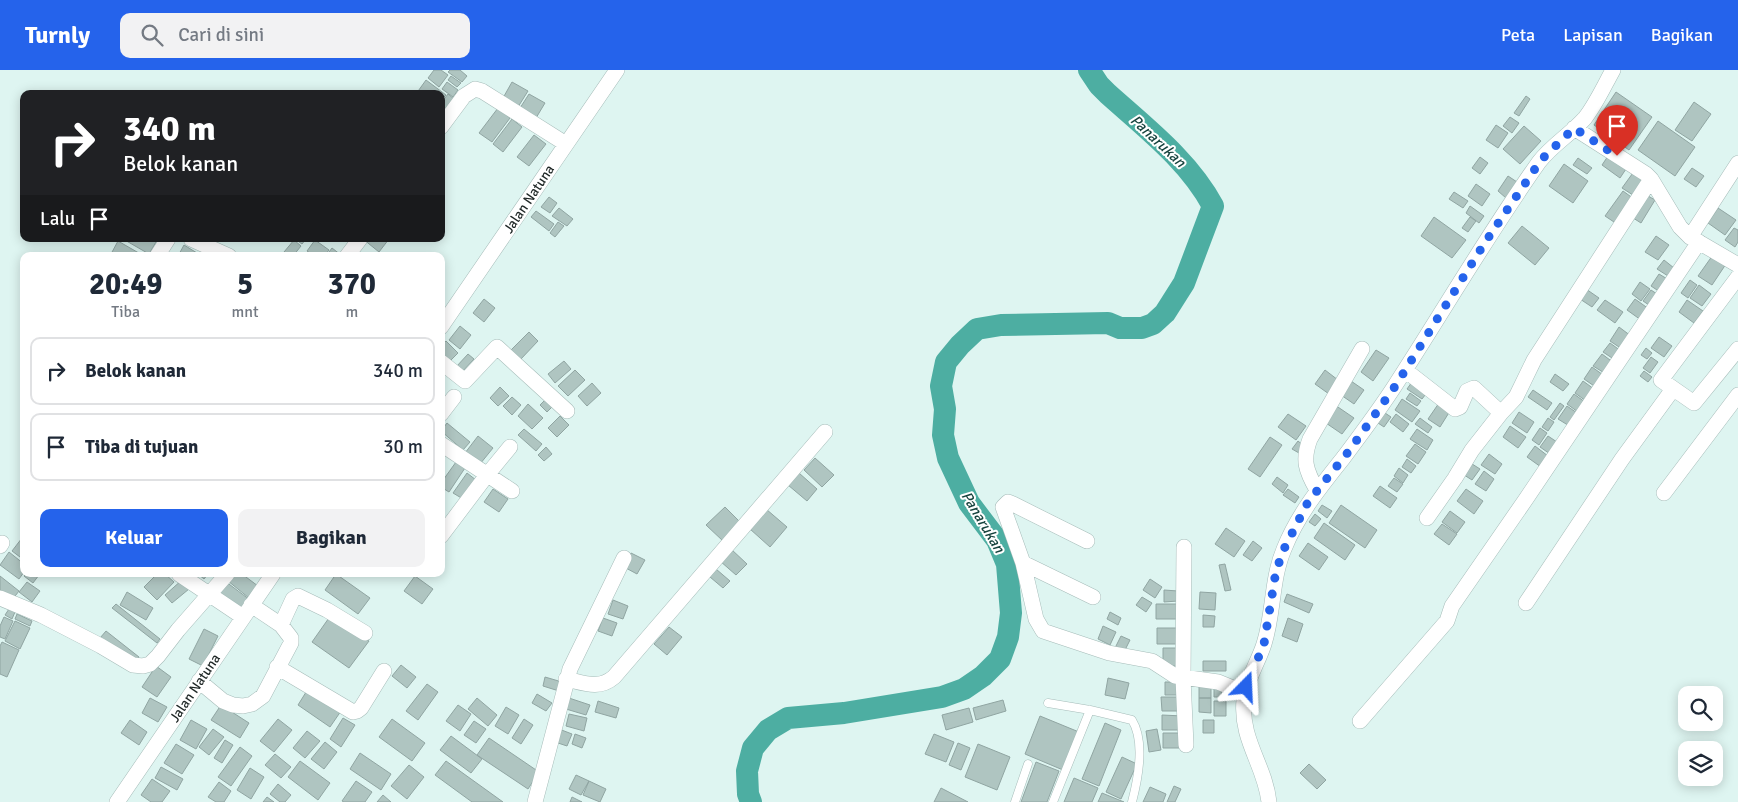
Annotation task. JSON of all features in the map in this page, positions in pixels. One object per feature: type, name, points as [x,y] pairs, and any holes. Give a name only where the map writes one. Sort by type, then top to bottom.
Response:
[{"type":"street","points":[[1269,802],[1262,771],[1247,739],[1244,710],[1245,693],[1264,644],[1276,571],[1284,549],[1308,502],[1349,451],[1405,370],[1484,244],[1541,160],[1586,117],[1612,70]]},
{"type":"street","name":"Jalan Natuna","points":[[445,321],[566,144],[609,73]]},
{"type":"street","points":[[445,122],[464,96],[470,91],[482,91],[566,144]]},
{"type":"street","points":[[1574,128],[1651,179],[1675,220],[1694,239],[1738,265]]},
{"type":"street","points":[[1360,721],[1447,622],[1452,606],[1526,499],[1694,239],[1738,163]]},
{"type":"street","points":[[1427,518],[1472,450],[1516,397],[1538,354],[1651,179]]},
{"type":"street","points":[[198,242],[220,252]]},
{"type":"street","points":[[1738,277],[1661,380],[1694,403],[1738,349]]},
{"type":"street","points":[[445,365],[465,381],[497,347],[567,411]]},
{"type":"street","points":[[1317,490],[1310,478],[1305,451],[1362,349]]},
{"type":"street","points":[[1405,370],[1455,409],[1460,407],[1467,390],[1474,388],[1501,413]]},
{"type":"street","points":[[1526,602],[1622,459],[1673,389]]},
{"type":"street","points":[[1664,493],[1738,395]]},
{"type":"street","points":[[445,409],[454,397]]},
{"type":"street","points":[[566,679],[598,685],[608,682],[614,677],[825,432]]},
{"type":"street","points":[[445,447],[512,492]]},
{"type":"street","points":[[445,531],[510,447]]},
{"type":"street","points":[[1087,541],[1013,504],[1008,502],[1003,506],[1023,563],[1036,619],[1043,631],[1110,653],[1147,660],[1158,664],[1170,674],[1183,678],[1218,682],[1245,693]]},
{"type":"street","points":[[1184,547],[1183,678],[1186,745]]},
{"type":"street","points":[[535,802],[566,679],[624,558]]},
{"type":"street","points":[[1023,563],[1093,597]]},
{"type":"street","points":[[184,577],[210,594],[281,625],[291,638],[291,643],[263,696],[252,704],[243,706],[233,705],[224,701],[199,681]]},
{"type":"street","points":[[0,598],[41,615],[138,667],[150,664],[158,656],[224,577]]},
{"type":"street","name":"Jalan Natuna","points":[[117,802],[271,577]]},
{"type":"street","points":[[281,625],[293,599],[298,596],[365,633]]},
{"type":"street","points":[[277,667],[353,712],[361,708],[384,671]]},
{"type":"lane","points":[[1048,703],[1125,717],[1132,720],[1136,726],[1139,752],[1138,778],[1132,802]]},
{"type":"lane","points":[[1053,802],[1090,710]]},
{"type":"lane","points":[[1015,802],[1028,764]]},
{"type":"building","points":[[434,70],[441,70],[448,75],[439,87],[428,78]]},
{"type":"building","points":[[450,70],[460,70],[467,76],[462,82],[448,72]]},
{"type":"building","points":[[451,76],[461,83],[457,87],[448,80]]},
{"type":"building","points":[[426,80],[439,90],[419,90]]},
{"type":"building","points":[[447,82],[458,90],[453,97],[442,89]]},
{"type":"building","points":[[512,82],[528,91],[518,107],[503,98]]},
{"type":"building","points":[[1616,92],[1652,117],[1629,150],[1594,125]]},
{"type":"building","points":[[448,94],[455,100],[445,110],[445,98]]},
{"type":"building","points":[[529,94],[545,103],[536,118],[520,108]]},
{"type":"building","points":[[1526,96],[1530,99],[1519,116],[1514,113]]},
{"type":"building","points":[[1694,102],[1711,114],[1692,141],[1675,130]]},
{"type":"building","points":[[498,108],[510,118],[492,142],[479,133]]},
{"type":"building","points":[[1510,117],[1519,123],[1512,133],[1503,126]]},
{"type":"building","points":[[512,119],[522,127],[503,152],[493,144]]},
{"type":"building","points":[[1658,121],[1695,147],[1675,176],[1638,150]]},
{"type":"building","points":[[1496,125],[1508,133],[1498,148],[1486,140]]},
{"type":"building","points":[[1524,126],[1541,141],[1520,164],[1503,149]]},
{"type":"building","points":[[534,135],[546,144],[529,166],[517,157]]},
{"type":"building","points":[[1610,153],[1628,166],[1620,178],[1602,165]]},
{"type":"building","points":[[1480,157],[1488,163],[1480,174],[1472,168]]},
{"type":"building","points":[[1578,158],[1592,168],[1587,174],[1573,165]]},
{"type":"building","points":[[1564,164],[1588,181],[1573,203],[1549,186]]},
{"type":"building","points":[[1692,168],[1704,176],[1696,187],[1684,179]]},
{"type":"building","points":[[1635,170],[1648,179],[1636,197],[1622,188]]},
{"type":"building","points":[[1508,176],[1517,182],[1506,198],[1498,191]]},
{"type":"building","points":[[1476,184],[1490,194],[1482,206],[1468,196]]},
{"type":"building","points":[[1623,191],[1634,199],[1617,224],[1605,216]]},
{"type":"building","points":[[1454,192],[1468,201],[1463,208],[1449,199]]},
{"type":"building","points":[[1643,193],[1655,200],[1641,223],[1630,216]]},
{"type":"building","points":[[549,197],[557,203],[550,213],[541,207]]},
{"type":"building","points":[[1470,206],[1484,216],[1479,223],[1466,213]]},
{"type":"building","points":[[559,208],[573,219],[567,226],[552,216]]},
{"type":"building","points":[[1718,208],[1736,220],[1725,235],[1708,223]]},
{"type":"building","points":[[536,211],[554,224],[549,231],[531,217]]},
{"type":"building","points":[[1434,217],[1466,240],[1452,258],[1421,236]]},
{"type":"building","points":[[1470,217],[1476,221],[1468,232],[1462,228]]},
{"type":"building","points":[[558,222],[564,226],[555,237],[550,233]]},
{"type":"building","points":[[1522,226],[1549,248],[1535,265],[1508,243]]},
{"type":"building","points":[[1734,228],[1738,230],[1738,242],[1735,247],[1725,240]]},
{"type":"building","points":[[1656,236],[1669,245],[1658,260],[1645,252]]},
{"type":"building","points":[[117,242],[120,242],[137,252],[112,252]]},
{"type":"building","points":[[128,242],[156,242],[150,252],[146,252]]},
{"type":"building","points":[[292,242],[296,242],[301,246],[296,252],[284,252]]},
{"type":"building","points":[[314,242],[318,242],[329,250],[327,252],[307,251]]},
{"type":"building","points":[[367,242],[387,242],[379,252]]},
{"type":"building","points":[[184,245],[195,252],[180,252]]},
{"type":"building","points":[[332,248],[337,252],[329,252]]},
{"type":"building","points":[[1715,252],[1728,261],[1712,285],[1698,276]]},
{"type":"building","points":[[1664,260],[1674,268],[1668,276],[1657,269]]},
{"type":"building","points":[[1659,274],[1669,280],[1660,292],[1651,286]]},
{"type":"building","points":[[1690,280],[1697,285],[1688,298],[1681,293]]},
{"type":"building","points":[[1640,282],[1650,289],[1641,301],[1632,294]]},
{"type":"building","points":[[1699,285],[1711,294],[1702,306],[1690,298]]},
{"type":"building","points":[[1586,289],[1599,298],[1592,307],[1580,299]]},
{"type":"building","points":[[1651,290],[1660,296],[1652,307],[1643,301]]},
{"type":"building","points":[[484,299],[495,308],[484,322],[473,313]]},
{"type":"building","points":[[1635,299],[1649,309],[1641,320],[1627,310]]},
{"type":"building","points":[[1605,300],[1623,312],[1615,323],[1597,310]]},
{"type":"building","points":[[1687,300],[1703,311],[1694,323],[1679,312]]},
{"type":"building","points":[[460,326],[471,335],[460,349],[449,340]]},
{"type":"building","points":[[1619,327],[1631,336],[1622,349],[1610,341]]},
{"type":"building","points":[[529,332],[538,341],[520,360],[510,351]]},
{"type":"building","points":[[1659,337],[1672,346],[1664,357],[1651,348]]},
{"type":"building","points":[[445,342],[458,353],[450,361],[445,356]]},
{"type":"building","points":[[1610,343],[1621,351],[1615,360],[1603,352]]},
{"type":"building","points":[[1646,348],[1652,353],[1647,359],[1641,355]]},
{"type":"building","points":[[1376,350],[1389,358],[1373,381],[1361,372]]},
{"type":"building","points":[[468,354],[474,359],[462,372],[456,367]]},
{"type":"building","points":[[1602,354],[1614,363],[1606,374],[1593,366]]},
{"type":"building","points":[[1651,357],[1658,362],[1650,373],[1643,368]]},
{"type":"building","points":[[564,361],[571,369],[555,383],[548,374]]},
{"type":"building","points":[[1592,367],[1606,377],[1597,388],[1584,379]]},
{"type":"building","points":[[575,370],[585,380],[568,396],[558,386]]},
{"type":"building","points":[[1325,370],[1338,380],[1329,394],[1315,384]]},
{"type":"building","points":[[1644,371],[1652,377],[1648,382],[1640,376]]},
{"type":"building","points":[[1555,374],[1569,384],[1563,391],[1550,382]]},
{"type":"building","points":[[1414,379],[1429,390],[1422,399],[1407,389]]},
{"type":"building","points":[[1351,381],[1364,390],[1354,404],[1341,395]]},
{"type":"building","points":[[1583,381],[1594,389],[1586,401],[1575,393]]},
{"type":"building","points":[[592,383],[601,393],[587,406],[578,396]]},
{"type":"building","points":[[500,387],[509,396],[498,406],[490,398]]},
{"type":"building","points":[[1533,390],[1552,403],[1547,410],[1528,397]]},
{"type":"building","points":[[1410,393],[1421,401],[1417,406],[1406,399]]},
{"type":"building","points":[[1574,394],[1585,402],[1578,412],[1567,404]]},
{"type":"building","points":[[512,397],[521,405],[512,415],[503,406]]},
{"type":"building","points":[[547,398],[554,405],[547,412],[540,405]]},
{"type":"building","points":[[1402,399],[1420,411],[1412,422],[1395,410]]},
{"type":"building","points":[[1439,403],[1450,411],[1440,427],[1428,419]]},
{"type":"building","points":[[1560,403],[1564,406],[1554,420],[1550,417]]},
{"type":"building","points":[[528,404],[543,418],[532,429],[518,416]]},
{"type":"building","points":[[1335,405],[1354,418],[1342,434],[1323,421]]},
{"type":"building","points":[[1567,406],[1580,415],[1571,427],[1558,419]]},
{"type":"building","points":[[1519,412],[1534,422],[1527,433],[1512,423]]},
{"type":"building","points":[[1385,413],[1391,417],[1384,427],[1378,423]]},
{"type":"building","points":[[1288,414],[1306,426],[1296,440],[1278,427]]},
{"type":"building","points":[[1396,414],[1409,424],[1403,432],[1390,422]]},
{"type":"building","points":[[560,416],[569,425],[557,437],[548,428]]},
{"type":"building","points":[[1420,418],[1432,427],[1428,433],[1415,424]]},
{"type":"building","points":[[1548,418],[1554,422],[1548,431],[1542,427]]},
{"type":"building","points":[[447,423],[470,442],[463,450],[445,434],[445,426]]},
{"type":"building","points":[[1510,426],[1526,437],[1518,448],[1503,437]]},
{"type":"building","points":[[1540,428],[1547,433],[1539,445],[1532,440]]},
{"type":"building","points":[[524,429],[542,444],[536,451],[518,435]]},
{"type":"building","points":[[1417,429],[1433,440],[1427,450],[1410,439]]},
{"type":"building","points":[[478,436],[493,448],[480,464],[465,453]]},
{"type":"building","points":[[1548,436],[1560,444],[1553,456],[1540,447]]},
{"type":"building","points":[[1270,437],[1282,445],[1260,477],[1248,469]]},
{"type":"building","points":[[1298,441],[1304,446],[1299,453],[1292,449]]},
{"type":"building","points":[[1415,444],[1426,452],[1418,464],[1406,456]]},
{"type":"building","points":[[1535,446],[1548,456],[1541,467],[1527,457]]},
{"type":"building","points":[[546,447],[552,454],[544,461],[538,455]]},
{"type":"building","points":[[1489,454],[1502,464],[1495,474],[1481,465]]},
{"type":"building","points":[[815,458],[834,475],[822,487],[804,470]]},
{"type":"building","points":[[1407,459],[1416,466],[1411,473],[1402,467]]},
{"type":"building","points":[[456,462],[465,468],[449,492],[445,490],[445,477]]},
{"type":"building","points":[[1469,462],[1480,469],[1472,480],[1461,473]]},
{"type":"building","points":[[1399,468],[1408,475],[1403,483],[1394,476]]},
{"type":"building","points":[[1484,471],[1494,479],[1486,491],[1475,484]]},
{"type":"building","points":[[467,473],[476,480],[463,499],[453,493]]},
{"type":"building","points":[[799,473],[817,489],[807,501],[788,485]]},
{"type":"building","points":[[1277,477],[1288,485],[1283,493],[1272,484]]},
{"type":"building","points":[[1394,478],[1403,484],[1397,492],[1388,486]]},
{"type":"building","points":[[1380,486],[1397,498],[1390,508],[1373,496]]},
{"type":"building","points":[[493,489],[508,499],[499,512],[484,502]]},
{"type":"building","points":[[1288,489],[1299,497],[1295,503],[1283,495]]},
{"type":"building","points":[[1466,489],[1483,501],[1474,514],[1457,501]]},
{"type":"building","points":[[1322,505],[1332,511],[1327,518],[1318,511]]},
{"type":"building","points":[[1341,505],[1377,530],[1365,548],[1329,523]]},
{"type":"building","points":[[725,507],[740,522],[723,541],[706,525]]},
{"type":"building","points":[[766,509],[787,527],[770,547],[750,529]]},
{"type":"building","points":[[1450,511],[1465,522],[1457,533],[1442,522]]},
{"type":"building","points":[[1315,514],[1321,519],[1315,526],[1309,522]]},
{"type":"building","points":[[1324,523],[1355,545],[1345,560],[1314,538]]},
{"type":"building","points":[[1442,524],[1457,534],[1449,545],[1434,534]]},
{"type":"building","points":[[1226,528],[1245,541],[1234,557],[1215,544]]},
{"type":"building","points":[[20,541],[20,557],[12,551]]},
{"type":"building","points":[[1253,541],[1262,548],[1252,561],[1243,555]]},
{"type":"building","points":[[1308,543],[1328,557],[1319,570],[1299,556]]},
{"type":"building","points":[[731,549],[747,564],[736,575],[720,561]]},
{"type":"building","points":[[9,552],[20,561],[20,577],[19,579],[0,565]]},
{"type":"building","points":[[631,553],[645,560],[637,574],[624,567]]},
{"type":"building","points":[[1225,564],[1231,590],[1225,591],[1219,565]]},
{"type":"building","points":[[716,569],[730,581],[723,588],[710,577]]},
{"type":"building","points":[[0,576],[19,591],[12,600],[0,590]]},
{"type":"building","points":[[25,577],[38,577],[33,583]]},
{"type":"building","points":[[154,577],[168,577],[174,582],[157,600],[144,587]]},
{"type":"building","points":[[231,577],[246,577],[258,586],[249,598],[228,581]]},
{"type":"building","points":[[334,577],[340,577],[370,598],[358,614],[325,590]]},
{"type":"building","points":[[414,577],[433,589],[422,604],[404,591]]},
{"type":"building","points":[[1150,579],[1162,587],[1155,598],[1143,590]]},
{"type":"building","points":[[182,580],[189,589],[172,603],[165,595]]},
{"type":"building","points":[[225,581],[250,600],[241,612],[216,592]]},
{"type":"building","points":[[27,582],[40,591],[32,602],[19,592]]},
{"type":"building","points":[[1164,590],[1178,591],[1178,601],[1164,602]]},
{"type":"building","points":[[127,592],[153,608],[146,620],[120,605]]},
{"type":"building","points":[[1200,592],[1216,593],[1215,610],[1199,609]]},
{"type":"building","points":[[1287,594],[1313,604],[1309,613],[1284,602]]},
{"type":"building","points":[[1142,597],[1152,603],[1146,612],[1136,605]]},
{"type":"building","points":[[613,600],[628,606],[623,619],[608,614]]},
{"type":"building","points":[[116,604],[160,639],[157,643],[112,608]]},
{"type":"building","points":[[1156,604],[1181,604],[1181,619],[1156,619]]},
{"type":"building","points":[[9,609],[15,612],[12,619],[5,615]]},
{"type":"building","points":[[1110,612],[1121,618],[1118,625],[1107,619]]},
{"type":"building","points":[[17,614],[32,621],[30,626],[15,619]]},
{"type":"building","points":[[331,615],[369,641],[349,668],[312,642]]},
{"type":"building","points":[[1203,615],[1215,616],[1214,627],[1203,627]]},
{"type":"building","points":[[4,617],[13,621],[5,639],[0,637],[0,626]]},
{"type":"building","points":[[603,618],[617,623],[612,636],[598,631]]},
{"type":"building","points":[[1288,618],[1303,624],[1297,642],[1282,636]]},
{"type":"building","points":[[15,621],[30,628],[20,649],[5,641]]},
{"type":"building","points":[[1103,626],[1116,632],[1110,645],[1098,639]]},
{"type":"building","points":[[669,627],[682,637],[667,655],[654,644]]},
{"type":"building","points":[[1157,628],[1181,628],[1181,644],[1157,644]]},
{"type":"building","points":[[204,629],[218,636],[203,666],[189,659]]},
{"type":"building","points":[[106,631],[139,657],[134,664],[100,638]]},
{"type":"building","points":[[1121,636],[1130,640],[1123,654],[1114,650]]},
{"type":"building","points":[[2,642],[19,650],[7,677],[0,674],[0,646]]},
{"type":"building","points":[[1163,648],[1179,648],[1179,666],[1163,666]]},
{"type":"building","points":[[1203,661],[1226,661],[1226,671],[1203,671]]},
{"type":"building","points":[[401,665],[416,677],[407,688],[392,676]]},
{"type":"building","points":[[156,666],[171,677],[157,697],[142,687]]},
{"type":"building","points":[[545,677],[562,682],[559,691],[543,686]]},
{"type":"building","points":[[1108,678],[1129,683],[1125,699],[1105,695]]},
{"type":"building","points":[[1165,682],[1180,682],[1180,695],[1165,695]]},
{"type":"building","points":[[427,684],[438,692],[418,720],[406,711]]},
{"type":"building","points":[[1199,684],[1211,684],[1211,698],[1199,698]]},
{"type":"building","points":[[1214,686],[1222,686],[1221,697],[1214,697]]},
{"type":"building","points":[[308,689],[341,711],[330,727],[298,705]]},
{"type":"building","points":[[537,694],[552,703],[546,711],[532,703]]},
{"type":"building","points":[[1161,697],[1180,697],[1180,711],[1162,711]]},
{"type":"building","points":[[150,698],[167,707],[158,722],[142,713]]},
{"type":"building","points":[[477,698],[497,715],[488,726],[468,709]]},
{"type":"building","points":[[569,698],[590,705],[586,715],[566,709]]},
{"type":"building","points":[[1199,698],[1211,698],[1211,713],[1199,712]]},
{"type":"building","points":[[1003,700],[1006,711],[976,720],[973,708]]},
{"type":"building","points":[[598,701],[619,708],[616,718],[595,712]]},
{"type":"building","points":[[1214,701],[1226,701],[1226,716],[1214,716]]},
{"type":"building","points":[[221,705],[249,723],[240,738],[211,720]]},
{"type":"building","points":[[458,705],[471,714],[460,731],[446,721]]},
{"type":"building","points":[[506,707],[519,715],[508,734],[495,726]]},
{"type":"building","points":[[969,708],[973,722],[946,730],[942,715]]},
{"type":"building","points":[[569,714],[587,718],[584,731],[566,726]]},
{"type":"building","points":[[1162,715],[1183,716],[1183,730],[1162,730]]},
{"type":"building","points":[[1040,716],[1079,732],[1063,770],[1025,754]]},
{"type":"building","points":[[343,718],[355,725],[341,747],[330,739]]},
{"type":"building","points":[[278,719],[292,730],[274,752],[260,741]]},
{"type":"building","points":[[392,719],[425,743],[412,761],[379,737]]},
{"type":"building","points":[[524,719],[533,725],[521,744],[512,738]]},
{"type":"building","points":[[130,720],[147,732],[139,745],[121,733]]},
{"type":"building","points":[[191,720],[207,729],[196,749],[180,740]]},
{"type":"building","points":[[1203,720],[1214,720],[1214,733],[1203,733]]},
{"type":"building","points":[[474,721],[486,729],[476,743],[464,735]]},
{"type":"building","points":[[1105,723],[1121,730],[1099,786],[1082,779]]},
{"type":"building","points":[[213,729],[224,737],[209,755],[199,747]]},
{"type":"building","points":[[559,729],[572,734],[567,746],[555,742]]},
{"type":"building","points":[[1157,729],[1161,750],[1149,752],[1146,731]]},
{"type":"building","points":[[307,731],[320,741],[305,758],[293,748]]},
{"type":"building","points":[[1163,733],[1182,733],[1182,748],[1163,748]]},
{"type":"building","points":[[575,734],[586,738],[582,748],[572,744]]},
{"type":"building","points":[[934,734],[954,742],[946,762],[925,754]]},
{"type":"building","points":[[451,736],[482,759],[471,773],[440,750]]},
{"type":"building","points":[[489,738],[539,772],[528,789],[477,755]]},
{"type":"building","points":[[225,740],[233,745],[222,763],[214,758]]},
{"type":"building","points":[[325,742],[337,752],[324,769],[311,759]]},
{"type":"building","points":[[958,743],[970,748],[961,770],[949,765]]},
{"type":"building","points":[[176,744],[194,755],[182,774],[164,763]]},
{"type":"building","points":[[978,744],[1010,757],[997,790],[965,777]]},
{"type":"building","points":[[240,747],[252,756],[231,786],[218,777]]},
{"type":"building","points":[[360,753],[391,774],[381,790],[350,769]]},
{"type":"building","points":[[275,754],[291,767],[281,778],[265,765]]},
{"type":"building","points":[[1122,757],[1137,764],[1121,799],[1106,792]]},
{"type":"building","points":[[300,761],[330,783],[318,800],[288,777]]},
{"type":"building","points":[[446,761],[503,802],[472,802],[435,775]]},
{"type":"building","points":[[1036,762],[1059,771],[1047,802],[1021,802]]},
{"type":"building","points":[[1309,764],[1326,780],[1317,789],[1300,773]]},
{"type":"building","points":[[409,765],[424,777],[407,799],[391,786]]},
{"type":"building","points":[[161,767],[183,779],[177,790],[155,778]]},
{"type":"building","points":[[250,768],[264,777],[251,799],[237,790]]},
{"type":"building","points":[[576,775],[589,781],[581,795],[569,789]]},
{"type":"building","points":[[1074,778],[1098,788],[1092,802],[1064,802]]},
{"type":"building","points":[[152,779],[170,791],[162,802],[151,802],[141,795]]},
{"type":"building","points":[[356,781],[372,792],[365,802],[342,801]]},
{"type":"building","points":[[589,781],[606,789],[600,802],[583,795]]},
{"type":"building","points":[[219,782],[231,791],[224,802],[216,802],[208,797]]},
{"type":"building","points":[[278,784],[291,795],[285,802],[280,802],[270,794]]},
{"type":"building","points":[[1174,786],[1181,789],[1175,802],[1167,802]]},
{"type":"building","points":[[1150,787],[1166,794],[1163,802],[1143,802]]},
{"type":"building","points":[[941,788],[968,802],[934,802]]},
{"type":"building","points":[[1102,793],[1124,802],[1098,802]]},
{"type":"building","points":[[383,795],[391,802],[377,802]]},
{"type":"building","points":[[267,797],[274,802],[263,802]]},
{"type":"building","points":[[572,797],[582,802],[570,802]]},
{"type":"waterway","name":"Panarukan","points":[[751,802],[748,794],[747,771],[753,748],[768,730],[788,718],[844,713],[942,697],[964,689],[983,676],[1000,659],[1008,637],[1011,613],[1007,564],[997,540],[969,503],[948,458],[943,435],[945,409],[941,386],[946,362],[960,345],[977,329],[1001,325],[1108,323],[1120,328],[1142,328],[1153,324],[1165,313],[1184,283],[1213,206],[1192,174],[1166,146],[1099,85],[1089,70]]},
{"type":"route","points":[[1246,687],[1264,644],[1276,571],[1284,549],[1308,502],[1349,451],[1396,385],[1484,244],[1541,160],[1553,146],[1574,128],[1617,156]]}]
